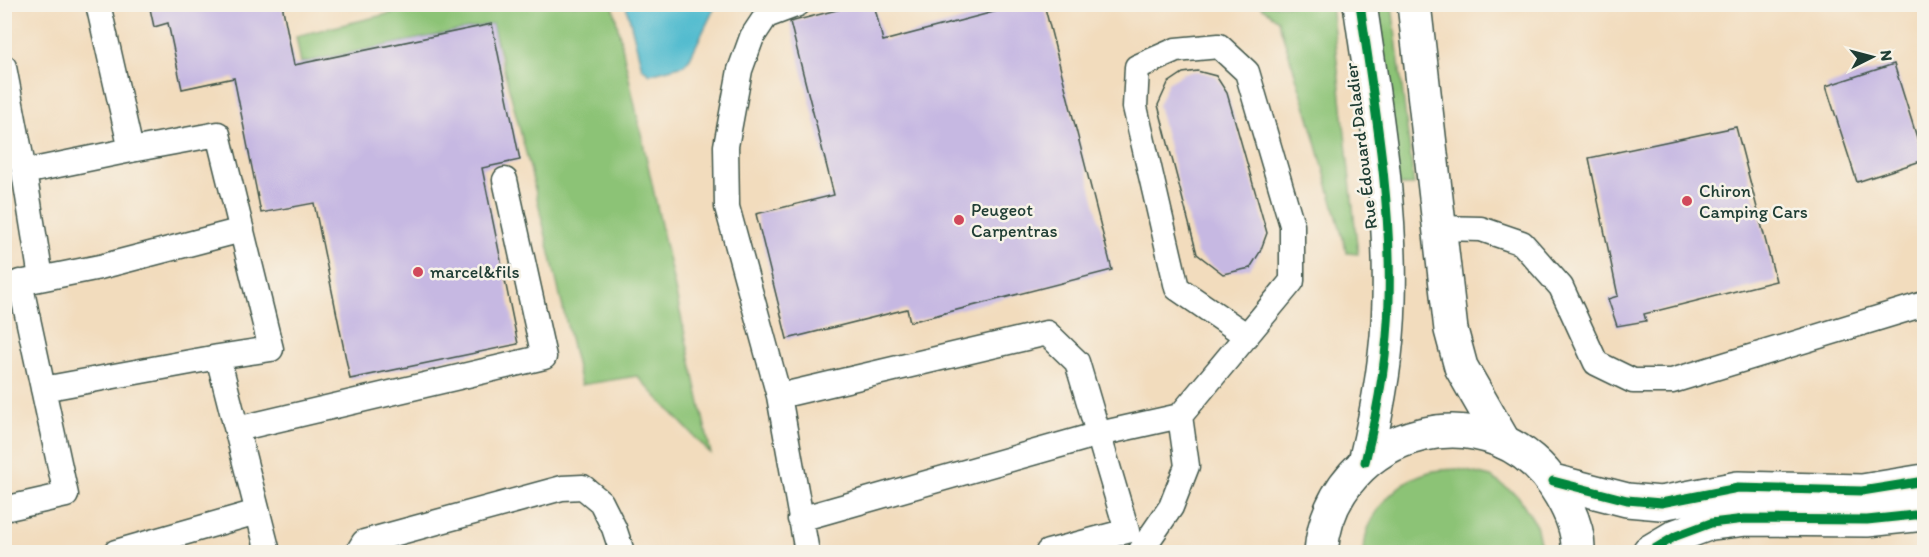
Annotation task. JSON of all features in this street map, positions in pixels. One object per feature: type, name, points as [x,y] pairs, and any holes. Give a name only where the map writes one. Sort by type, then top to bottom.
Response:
[{"type":"main road","name":"Rue Édouard Daladier","points":[[1360,4],[1387,200],[1389,299],[1384,367],[1365,462]]},
{"type":"main road","points":[[1414,4],[1452,330],[1461,367],[1504,442]]},
{"type":"main road","points":[[1318,548],[1331,510],[1345,484],[1365,462],[1390,446],[1417,434],[1446,430],[1476,433],[1504,442],[1531,459],[1553,481],[1570,511],[1578,552]]},
{"type":"main road","points":[[1553,481],[1626,500],[1661,503],[1738,488],[1862,490],[1924,482]]},
{"type":"main road","points":[[1649,552],[1676,537],[1711,524],[1744,519],[1867,520],[1924,514]]},
{"type":"lane","points":[[98,4],[131,150]]},
{"type":"lane","points":[[798,4],[766,16],[752,38],[740,70],[726,146],[728,207],[779,396],[807,552]]},
{"type":"lane","points":[[800,519],[1099,434],[1180,416],[1247,336],[1292,281],[1292,225],[1247,72],[1219,46],[1176,50],[1137,67],[1135,107],[1177,288],[1247,336]]},
{"type":"lane","points":[[4,67],[24,172],[22,282],[66,495],[4,509]]},
{"type":"lane","points":[[24,172],[218,134],[271,349],[43,389]]},
{"type":"lane","points":[[237,429],[544,357],[505,180]]},
{"type":"lane","points":[[1439,228],[1481,229],[1522,243],[1561,287],[1596,363],[1633,381],[1672,381],[1924,304]]},
{"type":"lane","points":[[22,282],[100,267],[242,230]]},
{"type":"lane","points":[[779,396],[1047,333],[1077,362],[1127,531],[1139,552],[1171,507],[1187,466],[1180,416]]},
{"type":"lane","points":[[218,357],[268,552]]},
{"type":"lane","points":[[363,549],[562,488],[583,487],[601,502],[614,528],[622,552]]},
{"type":"lane","points":[[116,552],[257,512]]},
{"type":"lane","points":[[1048,552],[1127,531]]},
{"type":"green space","points":[[425,5],[613,5],[711,454],[637,376],[581,385],[530,168],[492,24],[301,63],[296,36]]},
{"type":"green space","points":[[1259,5],[1331,5],[1358,254],[1347,253],[1309,117],[1278,20]]},
{"type":"green space","points":[[1376,5],[1392,5],[1414,185],[1398,185]]},
{"type":"green space","points":[[1458,469],[1491,477],[1518,496],[1536,524],[1542,552],[1364,552],[1369,527],[1392,493],[1402,485],[1426,473]]},
{"type":"water","points":[[626,4],[716,5],[690,58],[684,65],[650,74],[642,68]]},
{"type":"building","points":[[149,4],[282,4],[294,65],[492,24],[520,160],[482,168],[518,344],[350,379],[314,203],[261,213],[234,78],[182,89],[168,23],[154,27]]},
{"type":"building","points":[[860,4],[874,4],[883,41],[1024,4],[1044,4],[1112,270],[910,322],[907,309],[787,339],[756,214],[834,195],[790,22]]},
{"type":"building","points":[[1894,64],[1924,160],[1857,182],[1826,86]]},
{"type":"building","points":[[1197,71],[1216,76],[1227,93],[1267,233],[1260,252],[1250,268],[1223,274],[1197,254],[1158,105],[1168,83],[1183,73]]},
{"type":"building","points":[[1736,127],[1776,281],[1644,314],[1646,321],[1617,326],[1608,299],[1618,296],[1589,158]]},
{"type":"building","points":[[4,215],[11,243],[4,244]]},
{"type":"cycle path","points":[[1360,4],[1381,152],[1389,263],[1388,320],[1384,361],[1365,462]]},
{"type":"cycle path","points":[[1553,481],[1627,500],[1661,503],[1738,488],[1862,491],[1924,481]]},
{"type":"cycle path","points":[[1649,552],[1676,536],[1711,523],[1745,519],[1867,520],[1924,514]]},
{"type":"place","name":"Chiron Camping Cars","points":[[1687,201]]},
{"type":"place","name":"Peugeot Carpentras","points":[[959,220]]},
{"type":"place","name":"marcel&fils","points":[[418,272]]}]
